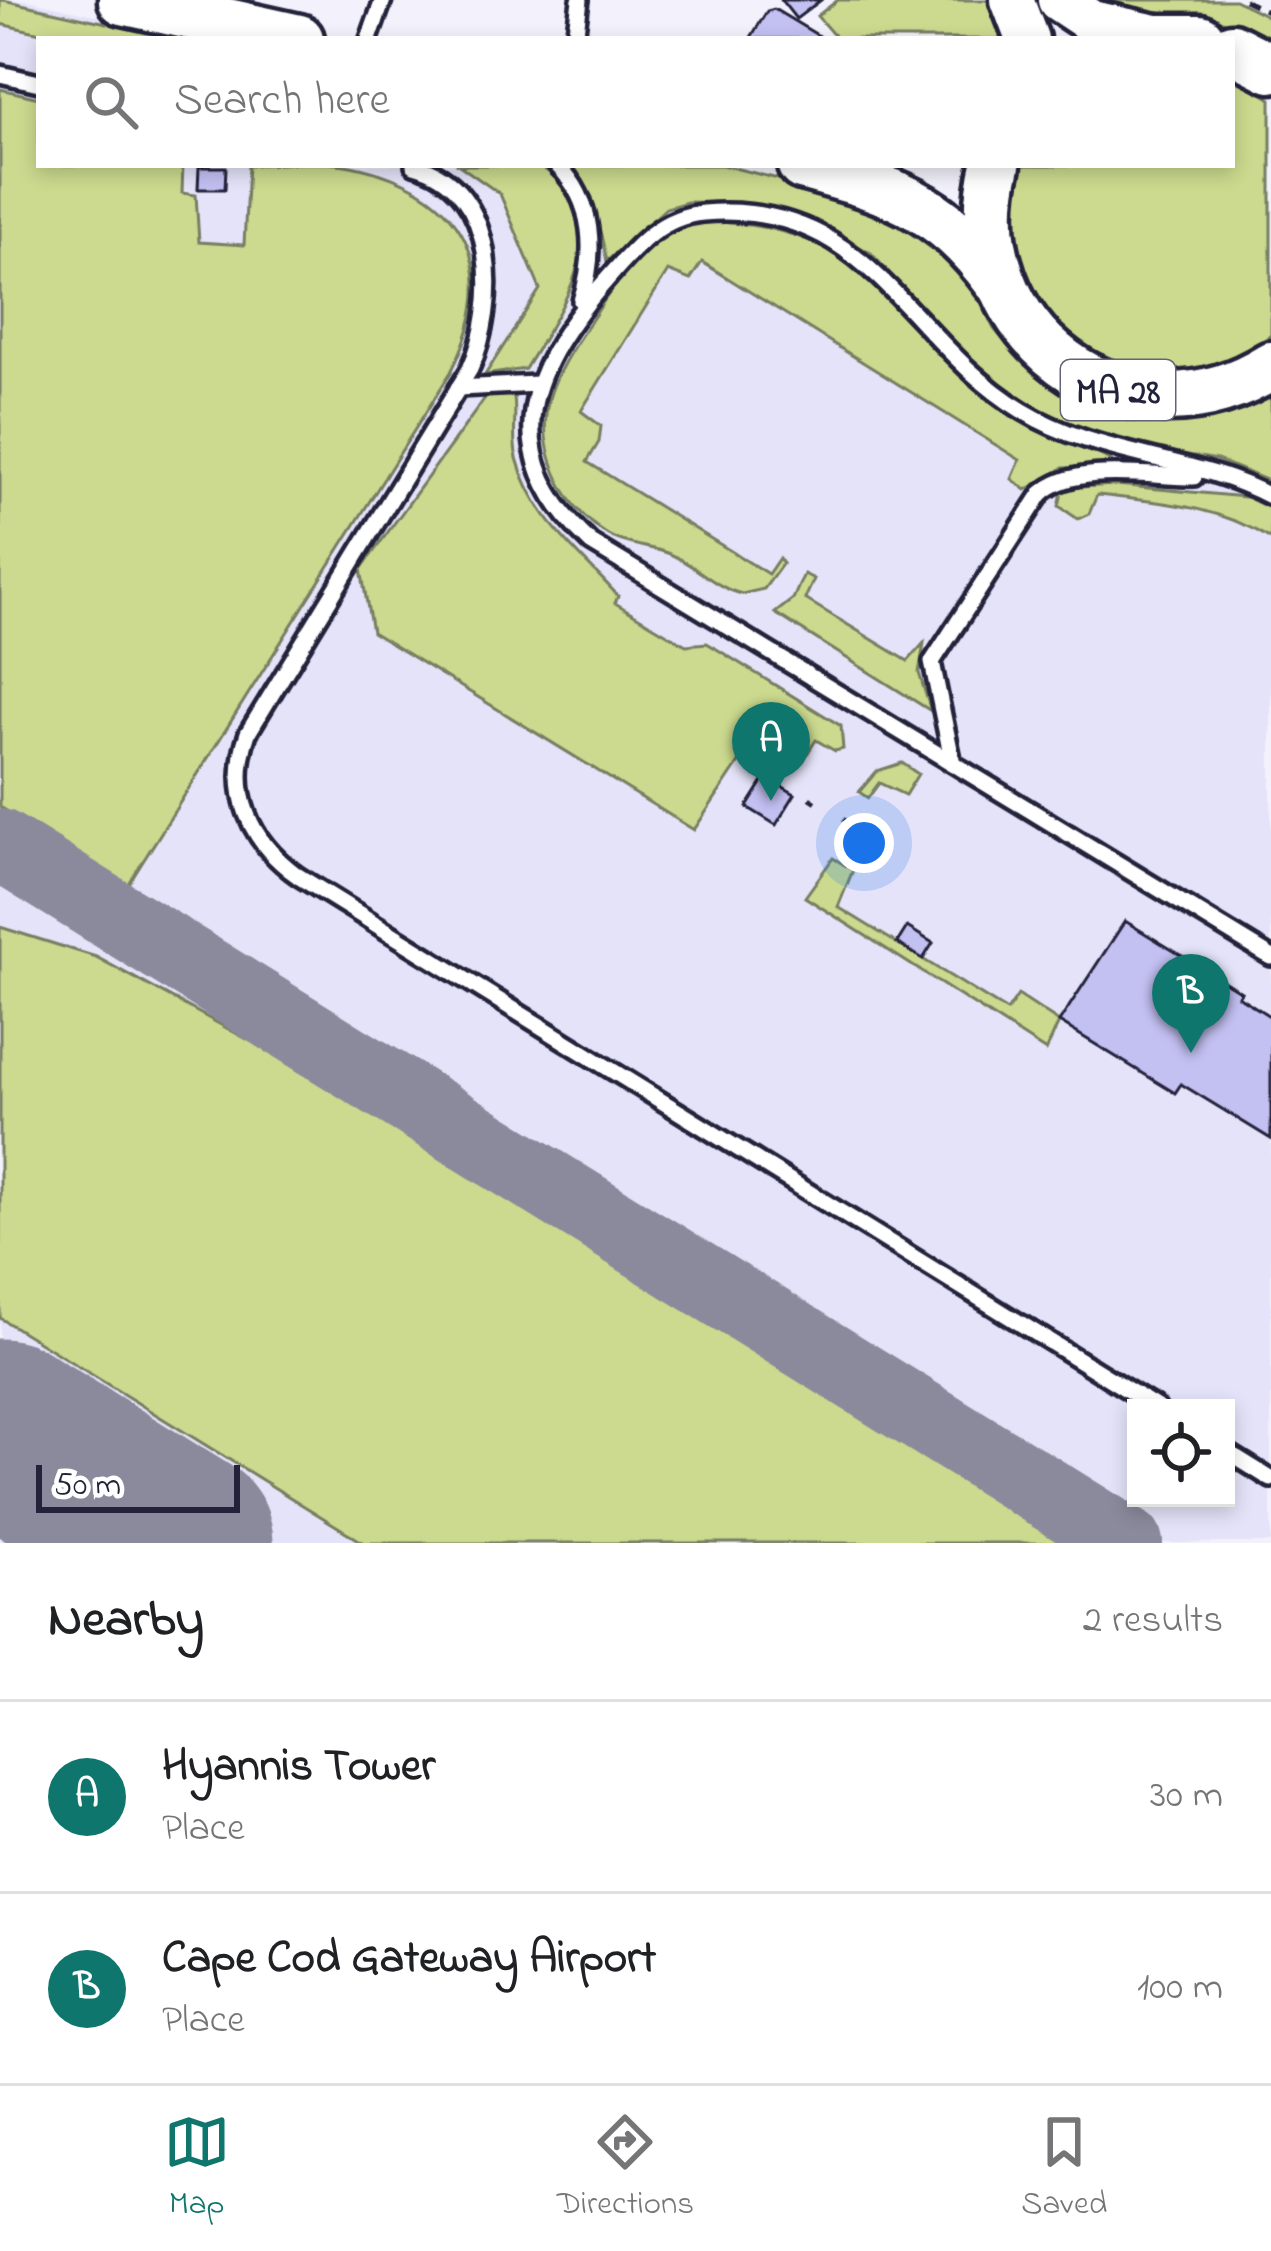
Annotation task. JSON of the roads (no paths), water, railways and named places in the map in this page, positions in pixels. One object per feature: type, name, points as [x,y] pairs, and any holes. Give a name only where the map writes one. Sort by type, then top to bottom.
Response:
[{"type":"main road","points":[[123,0],[285,36]]},
{"type":"main road","points":[[1012,0],[1027,36]]},
{"type":"main road","points":[[1059,0],[1091,22],[1158,36]]},
{"type":"main road","points":[[1235,50],[1271,68]]},
{"type":"main road","name":"MA 28","points":[[813,168],[894,190],[926,207],[972,246],[1022,321],[1049,352],[1082,375],[1119,390],[1159,398],[1200,395],[1239,384],[1271,366]]},
{"type":"main road","points":[[997,168],[989,227],[1002,286]]},
{"type":"lane","points":[[370,36],[383,0]]},
{"type":"lane","points":[[575,36],[576,1]]},
{"type":"lane","points":[[0,74],[36,82]]},
{"type":"lane","points":[[419,168],[448,184],[467,207],[489,268],[486,334],[458,388],[248,733],[239,768],[241,799],[261,844],[298,876],[1142,1399]]},
{"type":"lane","points":[[558,168],[579,194],[590,234],[591,262],[578,311]]},
{"type":"lane","points":[[1271,497],[1221,477],[1112,451],[1020,410],[951,355],[898,291],[865,261],[823,236],[781,221],[729,213],[673,220],[642,240],[578,311],[537,384],[530,424],[541,482],[564,518],[591,543],[1271,957]]},
{"type":"lane","points":[[458,388],[537,384]]},
{"type":"lane","points":[[952,760],[932,662],[1041,494],[1061,481],[1082,477],[1221,477]]},
{"type":"lane","points":[[1235,1457],[1271,1479]]},
{"type":"place","name":"Hyannis Tower","points":[[771,801]]},
{"type":"place","name":"Cape Cod Gateway Airport","points":[[1191,1053]]}]
